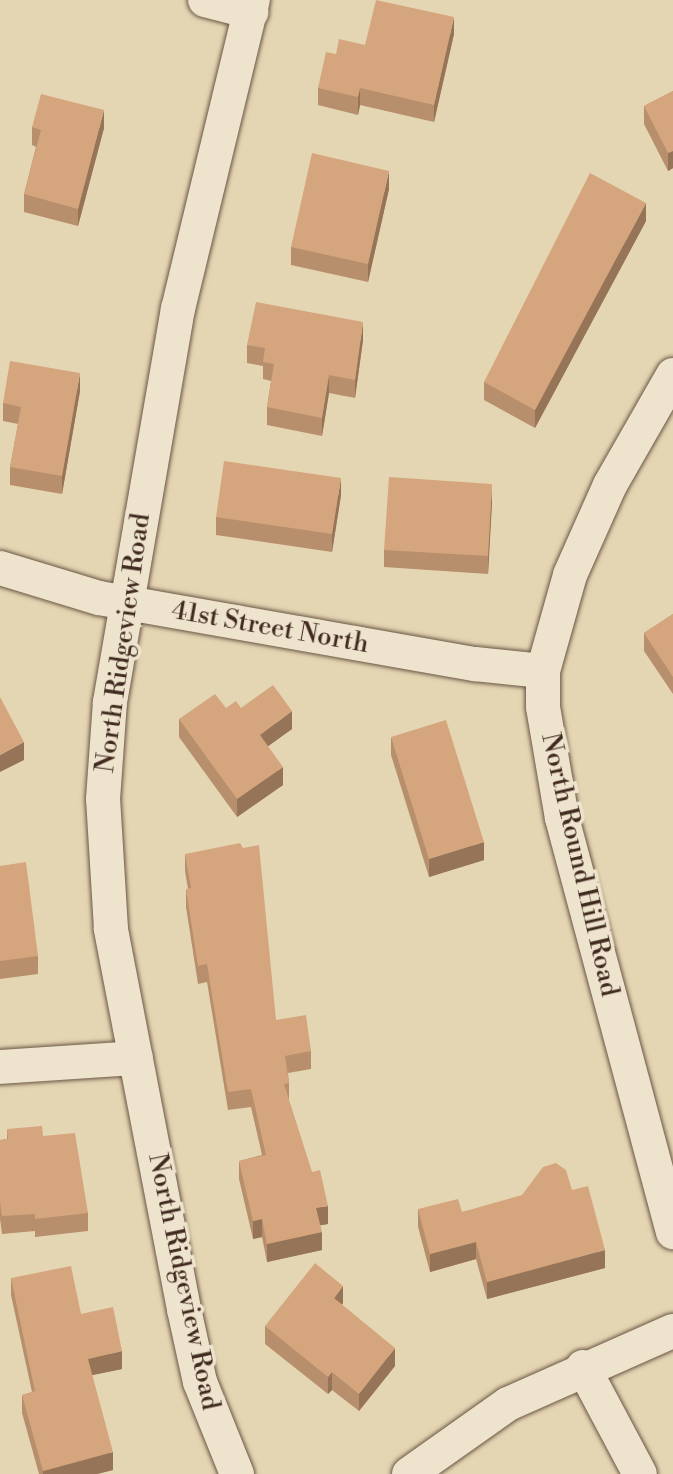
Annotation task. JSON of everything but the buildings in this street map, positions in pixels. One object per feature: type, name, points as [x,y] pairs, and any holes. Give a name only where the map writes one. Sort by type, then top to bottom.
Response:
[{"type":"street","points":[[205,0],[252,6]]},
{"type":"street","name":"North Ridgeview Road","points":[[237,1474],[197,1371],[111,929],[103,846],[106,740],[178,309],[252,6]]},
{"type":"street","name":"North Round Hill Road","points":[[673,375],[595,516],[559,605],[543,671],[545,719],[562,818],[673,1232]]},
{"type":"street","name":"41st Street North","points":[[0,568],[127,604],[475,664],[543,671]]},
{"type":"street","points":[[0,1067],[136,1058]]},
{"type":"street","points":[[409,1474],[476,1423],[583,1367],[673,1331]]},
{"type":"street","points":[[583,1367],[640,1474]]}]
